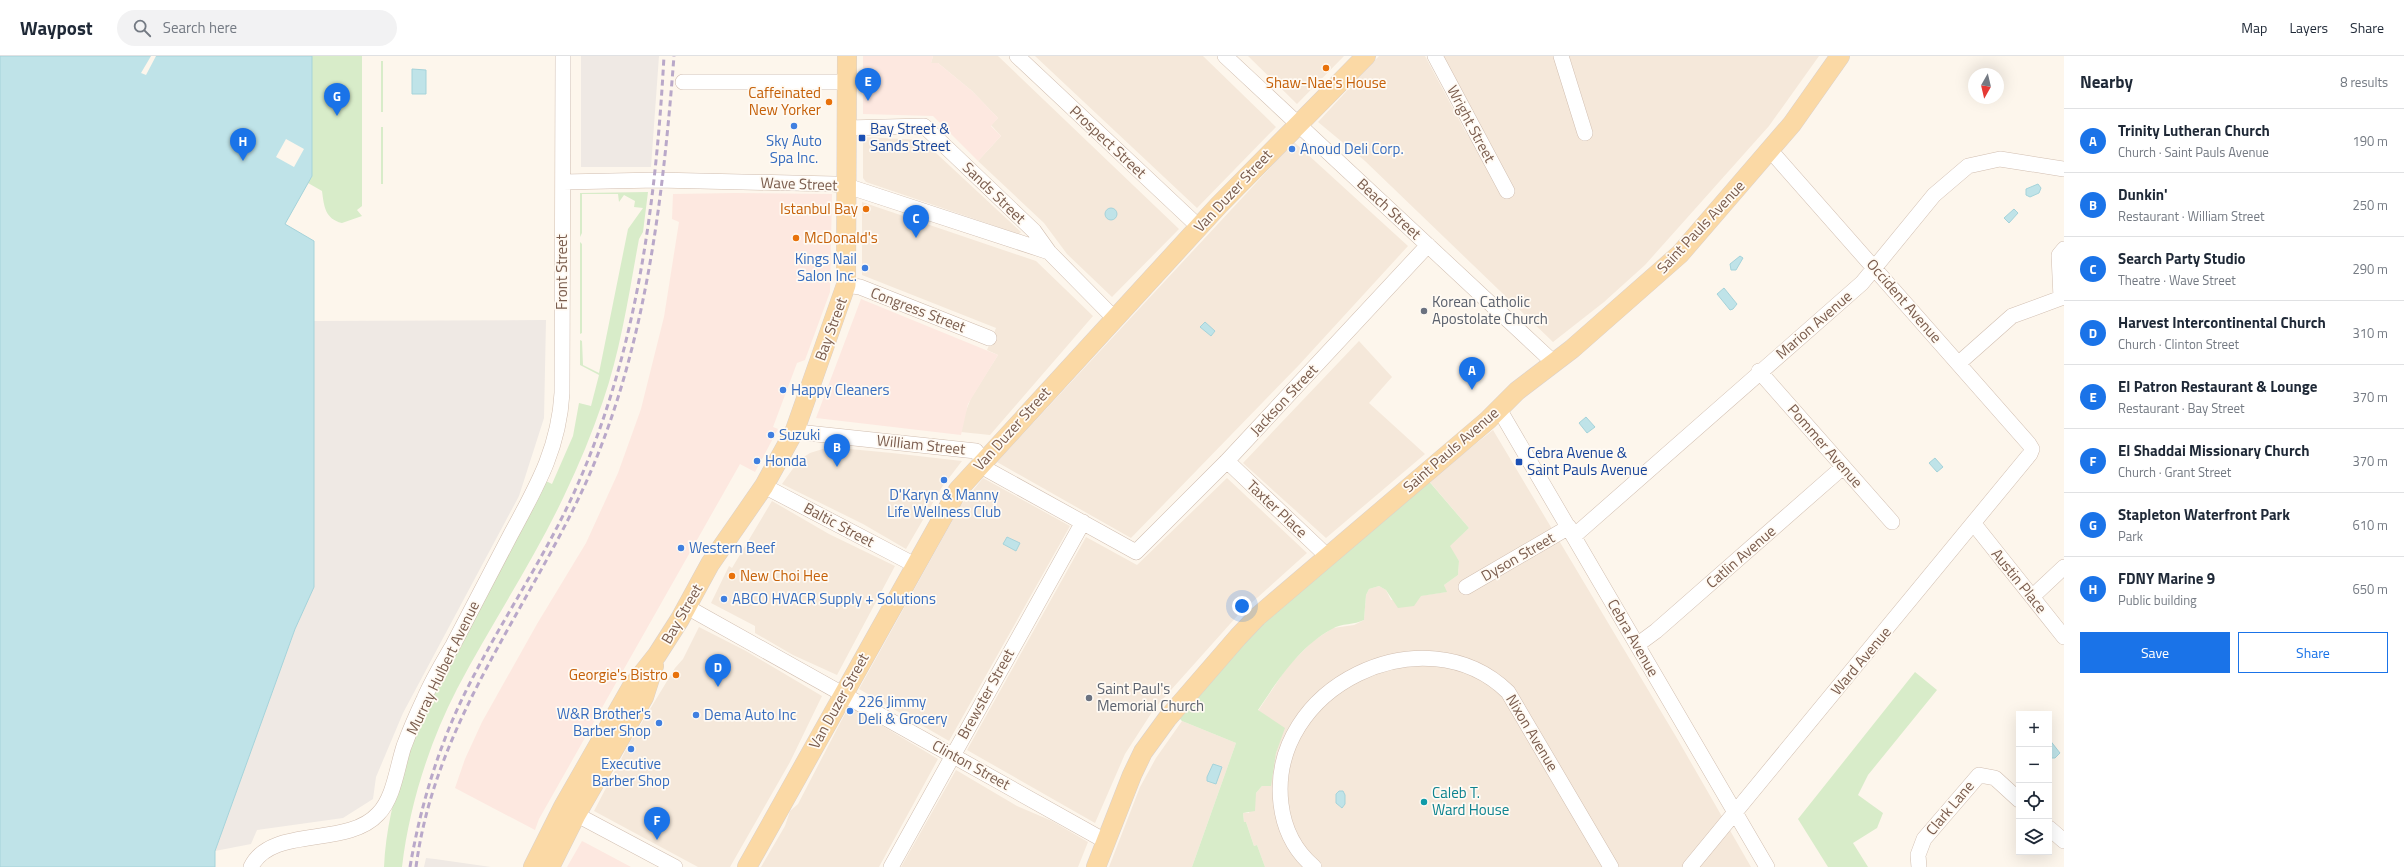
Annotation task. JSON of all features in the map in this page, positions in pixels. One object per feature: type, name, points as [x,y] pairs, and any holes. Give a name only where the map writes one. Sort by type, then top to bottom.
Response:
[{"type":"main road","name":"Bay Street","points":[[533,867],[569,811],[631,688],[657,655],[687,607],[710,564],[764,486],[795,430],[846,285],[847,56]]},
{"type":"main road","name":"Van Duzer Street","points":[[746,867],[948,506],[982,461],[1199,227],[1366,56]]},
{"type":"main road","name":"Saint Pauls Avenue","points":[[1096,867],[1137,764],[1167,719],[1246,628],[1327,556],[1499,409],[1517,391],[1553,362],[1572,350],[1671,262],[1800,114],[1840,56]]},
{"type":"main road","name":"Bay Street","points":[[550,867],[569,811]]},
{"type":"street","name":"Front Street","points":[[538,484],[554,444],[561,415],[563,56]]},
{"type":"street","name":"Prospect Street","points":[[1017,56],[1199,227]]},
{"type":"street","name":"Beach Street","points":[[1225,56],[1553,362]]},
{"type":"street","name":"Wright Street","points":[[1435,56],[1508,192]]},
{"type":"street","points":[[1561,56],[1585,133]]},
{"type":"street","points":[[683,82],[848,82]]},
{"type":"street","name":"Sands Street","points":[[847,128],[924,126],[1034,231],[1049,252],[1114,318]]},
{"type":"street","name":"Occident Avenue","points":[[1770,150],[2029,444],[2032,449],[2030,454]]},
{"type":"street","name":"Marion Avenue","points":[[1572,532],[1862,282],[1934,195],[1968,166],[2000,159],[2064,169]]},
{"type":"street","name":"Wave Street","points":[[563,182],[657,180],[834,184],[847,186],[1049,252]]},
{"type":"street","name":"Jackson Street","points":[[1136,552],[1227,461],[1428,245]]},
{"type":"street","points":[[1959,363],[2012,316],[2062,301],[2060,256],[2064,249]]},
{"type":"street","name":"Congress Street","points":[[846,285],[860,287],[989,338]]},
{"type":"street","name":"Pommer Avenue","points":[[1759,371],[1892,522]]},
{"type":"street","name":"Cebra Avenue","points":[[1499,409],[1572,532],[1734,814],[1767,867]]},
{"type":"street","name":"William Street","points":[[795,430],[807,433],[976,451],[988,470],[1136,552]]},
{"type":"street","name":"Ward Avenue","points":[[1690,867],[1974,524],[2030,454]]},
{"type":"street","name":"Taxter Place","points":[[1227,461],[1327,556]]},
{"type":"street","name":"Catlin Avenue","points":[[1637,645],[1656,631],[1843,467]]},
{"type":"street","name":"Murray Hulbert Avenue","points":[[251,867],[255,858],[264,851],[307,838],[356,829],[368,823],[384,807],[405,746],[425,697],[538,484]]},
{"type":"street","name":"Baltic Street","points":[[764,486],[915,565]]},
{"type":"street","name":"Brewster Street","points":[[890,867],[1083,522]]},
{"type":"street","name":"Austin Place","points":[[1974,524],[2064,637]]},
{"type":"street","name":"Dyson Street","points":[[1466,586],[1572,532]]},
{"type":"street","points":[[2032,597],[2064,567]]},
{"type":"street","name":"Clinton Street","points":[[687,607],[953,754],[1107,842]]},
{"type":"street","name":"Nixon Avenue","points":[[1314,867],[1293,842],[1283,815],[1280,786],[1282,771],[1293,736],[1305,716],[1322,698],[1350,678],[1383,664],[1425,658],[1448,660],[1473,667],[1494,679],[1508,692],[1611,867]]},
{"type":"street","name":"Clark Lane","points":[[1919,867],[1918,855],[1924,839],[1980,775],[1995,778],[2016,797]]},
{"type":"street","points":[[569,811],[675,867]]},
{"type":"street","points":[[2052,831],[2064,842]]},
{"type":"shaded area","points":[[581,56],[659,56],[651,167],[581,167]]},
{"type":"shaded area","points":[[863,56],[933,56],[931,63],[938,63],[972,91],[998,118],[991,126],[1001,136],[978,161],[933,116],[863,114]]},
{"type":"shaded area","points":[[933,56],[998,56],[1179,229],[1112,297],[1067,254],[1044,223],[978,161],[1001,136],[991,125],[998,118],[972,91],[938,63],[931,63]]},
{"type":"shaded area","points":[[1035,56],[1203,56],[1276,127],[1197,208]]},
{"type":"shaded area","points":[[1248,56],[1344,56],[1297,104]]},
{"type":"shaded area","points":[[1379,56],[1425,56],[1465,131],[1478,150],[1441,56],[1554,56],[1580,136],[1593,132],[1569,56],[1819,56],[1769,126],[1645,265],[1604,302],[1553,342],[1365,161],[1318,122]]},
{"type":"shaded area","points":[[863,137],[922,140],[1021,232],[1019,234],[866,182],[863,178]]},
{"type":"shaded area","points":[[1294,142],[1408,246],[1299,365],[1131,538],[997,462]]},
{"type":"shaded area","points":[[673,194],[832,194],[830,292],[805,360],[797,363],[773,427],[778,429],[755,472],[740,464],[539,819],[535,830],[455,788],[465,759],[482,722],[537,624],[586,543],[618,473],[641,409],[664,317],[679,222],[672,219]]},
{"type":"shaded area","points":[[862,202],[1036,261],[1093,316],[990,435],[961,432],[964,416],[971,398],[998,355],[987,350],[996,328],[862,275]]},
{"type":"shaded area","points":[[861,299],[998,355],[968,404],[961,435],[816,418]]},
{"type":"shaded area","points":[[546,320],[544,418],[519,496],[403,713],[376,777],[373,799],[343,818],[257,830],[251,844],[215,851],[295,629],[314,587],[314,321]]},
{"type":"shaded area","points":[[1359,341],[1392,377],[1369,403],[1425,454],[1326,538],[1243,463]]},
{"type":"shaded area","points":[[1493,430],[1678,740],[1751,867],[1265,867],[1257,845],[1254,846],[1246,822],[1244,822],[1243,813],[1249,813],[1256,793],[1262,786],[1272,767],[1279,742],[1258,711],[1288,666],[1313,641],[1333,628],[1354,625],[1364,620],[1366,595],[1369,589],[1379,586],[1386,590],[1391,600],[1446,592],[1444,585],[1458,575],[1459,561],[1449,546],[1469,528],[1429,481]]},
{"type":"shaded area","points":[[829,447],[962,461],[942,487],[906,549],[863,524],[782,484],[799,460],[810,453]]},
{"type":"shaded area","points":[[983,478],[1070,526],[949,741],[859,689],[961,505]]},
{"type":"shaded area","points":[[1227,478],[1307,553],[1238,615],[1154,709],[1125,754],[1095,823],[967,750],[1086,537],[1137,565]]},
{"type":"shaded area","points":[[772,501],[829,534],[895,566],[837,675],[793,655],[755,633],[755,626],[711,603],[729,566],[732,568]]},
{"type":"shaded area","points":[[699,627],[746,651],[822,696],[790,762],[730,867],[698,867],[594,811],[630,742],[675,668],[683,659]]},
{"type":"shaded area","points":[[849,706],[938,759],[879,867],[761,867],[785,826],[790,811],[798,804]]},
{"type":"shaded area","points":[[1182,721],[1236,743],[1192,867],[1109,867],[1140,787],[1156,758]]},
{"type":"shaded area","points":[[956,770],[1017,806],[1052,821],[1088,842],[1078,867],[901,867]]},
{"type":"shaded area","points":[[582,841],[586,843],[631,867],[567,867]]},
{"type":"shaded area","points":[[426,858],[435,859],[491,867],[424,867]]},
{"type":"green space","points":[[312,56],[362,56],[362,206],[357,210],[362,216],[342,223],[332,218],[326,211],[322,191],[308,183],[312,176]]},
{"type":"green space","points":[[381,61],[383,61],[383,112],[381,112]]},
{"type":"green space","points":[[381,127],[383,127],[383,184],[381,184]]},
{"type":"green space","points":[[648,192],[643,232],[639,239],[620,341],[603,401],[590,437],[552,521],[470,665],[447,710],[429,753],[415,799],[405,844],[402,867],[384,867],[387,835],[393,803],[413,742],[426,713],[440,683],[546,481],[552,484],[573,436],[579,403],[591,406],[599,375],[580,365],[580,340],[582,341],[583,365],[599,373],[628,229],[643,208],[634,207],[635,201],[624,195],[619,202],[618,194],[582,194],[582,233],[580,237],[580,193]]},
{"type":"green space","points":[[580,242],[582,244],[582,333],[580,334]]},
{"type":"green space","points":[[1427,479],[1469,528],[1450,546],[1459,561],[1458,575],[1444,585],[1447,592],[1421,596],[1414,606],[1398,608],[1386,590],[1379,586],[1369,589],[1366,595],[1364,620],[1332,629],[1320,636],[1299,655],[1290,665],[1258,710],[1285,728],[1276,753],[1271,786],[1262,786],[1256,793],[1255,811],[1243,813],[1244,822],[1246,822],[1254,846],[1257,845],[1265,867],[1192,867],[1236,743],[1182,721],[1177,716],[1250,630]]},
{"type":"green space","points":[[1915,672],[1937,690],[1868,775],[1858,795],[1883,813],[1877,828],[1853,843],[1868,867],[1828,867],[1798,819]]},
{"type":"water","points":[[0,56],[312,56],[312,176],[285,224],[314,241],[314,587],[295,629],[215,851],[215,867],[0,867]]},
{"type":"water","points":[[412,69],[426,70],[426,94],[412,94]]},
{"type":"water","points":[[2038,184],[2041,188],[2039,193],[2030,197],[2026,195],[2026,189]]},
{"type":"water","points":[[1109,208],[1113,208],[1117,214],[1113,220],[1109,220],[1105,216],[1105,212]]},
{"type":"water","points":[[2014,209],[2018,213],[2009,223],[2004,218]]},
{"type":"water","points":[[1740,256],[1743,258],[1736,270],[1731,270],[1730,264]]},
{"type":"water","points":[[1724,288],[1737,304],[1733,309],[1730,310],[1717,294]]},
{"type":"water","points":[[1205,322],[1215,331],[1211,336],[1200,327]]},
{"type":"water","points":[[1586,417],[1595,427],[1587,433],[1579,423]]},
{"type":"water","points":[[1935,458],[1943,467],[1937,472],[1929,463]]},
{"type":"water","points":[[1007,537],[1020,543],[1016,551],[1003,544]]},
{"type":"water","points":[[2052,743],[2060,753],[2055,758],[2052,758]]},
{"type":"water","points":[[1213,764],[1222,767],[1216,784],[1207,781],[1207,777]]},
{"type":"water","points":[[1339,791],[1343,791],[1345,795],[1345,804],[1342,808],[1336,803],[1336,794]]},
{"type":"pier","points":[[151,56],[156,56],[146,75],[141,73]]},
{"type":"pier","points":[[286,139],[304,149],[294,167],[276,157]]},
{"type":"railway","points":[[410,867],[426,796],[441,750],[459,705],[483,658],[539,561],[565,511],[598,435],[615,382],[629,329],[649,221],[664,56]]},
{"type":"railway","points":[[416,867],[426,814],[443,763],[463,714],[487,666],[565,526],[588,478],[608,428],[638,324],[649,271],[664,163],[674,56]]},
{"type":"place","name":"Shaw-Nae's House","points":[[1326,68]]},
{"type":"place","name":"El Patron Restaurant & Lounge","points":[[868,101]]},
{"type":"place","name":"Caffeinated New Yorker","points":[[829,102]]},
{"type":"place","name":"Stapleton Waterfront Park","points":[[337,116]]},
{"type":"place","name":"Sky Auto Spa Inc.","points":[[794,126]]},
{"type":"place","name":"Bay Street & Sands Street","points":[[862,138]]},
{"type":"place","name":"Anoud Deli Corp.","points":[[1292,149]]},
{"type":"place","name":"FDNY Marine 9","points":[[243,161]]},
{"type":"place","name":"Istanbul Bay","points":[[866,209]]},
{"type":"place","name":"McDonald's","points":[[796,238]]},
{"type":"place","name":"Search Party Studio","points":[[916,238]]},
{"type":"place","name":"Kings Nail Salon Inc.","points":[[865,268]]},
{"type":"place","name":"Korean Catholic Apostolate Church","points":[[1424,311]]},
{"type":"place","name":"Happy Cleaners","points":[[783,390]]},
{"type":"place","name":"Trinity Lutheran Church","points":[[1472,390]]},
{"type":"place","name":"Suzuki","points":[[771,435]]},
{"type":"place","name":"Honda","points":[[757,461]]},
{"type":"place","name":"Cebra Avenue & Saint Pauls Avenue","points":[[1519,462]]},
{"type":"place","name":"Dunkin'","points":[[837,467]]},
{"type":"place","name":"D'Karyn & Manny Life Wellness Club","points":[[944,480]]},
{"type":"place","name":"Western Beef","points":[[681,548]]},
{"type":"place","name":"New Choi Hee","points":[[732,576]]},
{"type":"place","name":"ABCO HVACR Supply + Solutions","points":[[724,599]]},
{"type":"place","name":"Georgie's Bistro","points":[[676,675]]},
{"type":"place","name":"Harvest Intercontinental Church","points":[[718,687]]},
{"type":"place","name":"Saint Paul's Memorial Church","points":[[1089,698]]},
{"type":"place","name":"226 Jimmy Deli & Grocery","points":[[850,711]]},
{"type":"place","name":"Dema Auto Inc","points":[[696,715]]},
{"type":"place","name":"W&R Brother's Barber Shop","points":[[659,723]]},
{"type":"place","name":"Executive Barber Shop","points":[[631,749]]},
{"type":"place","name":"Caleb T. Ward House","points":[[1424,802]]},
{"type":"place","name":"El Shaddai Missionary Church","points":[[657,840]]}]
